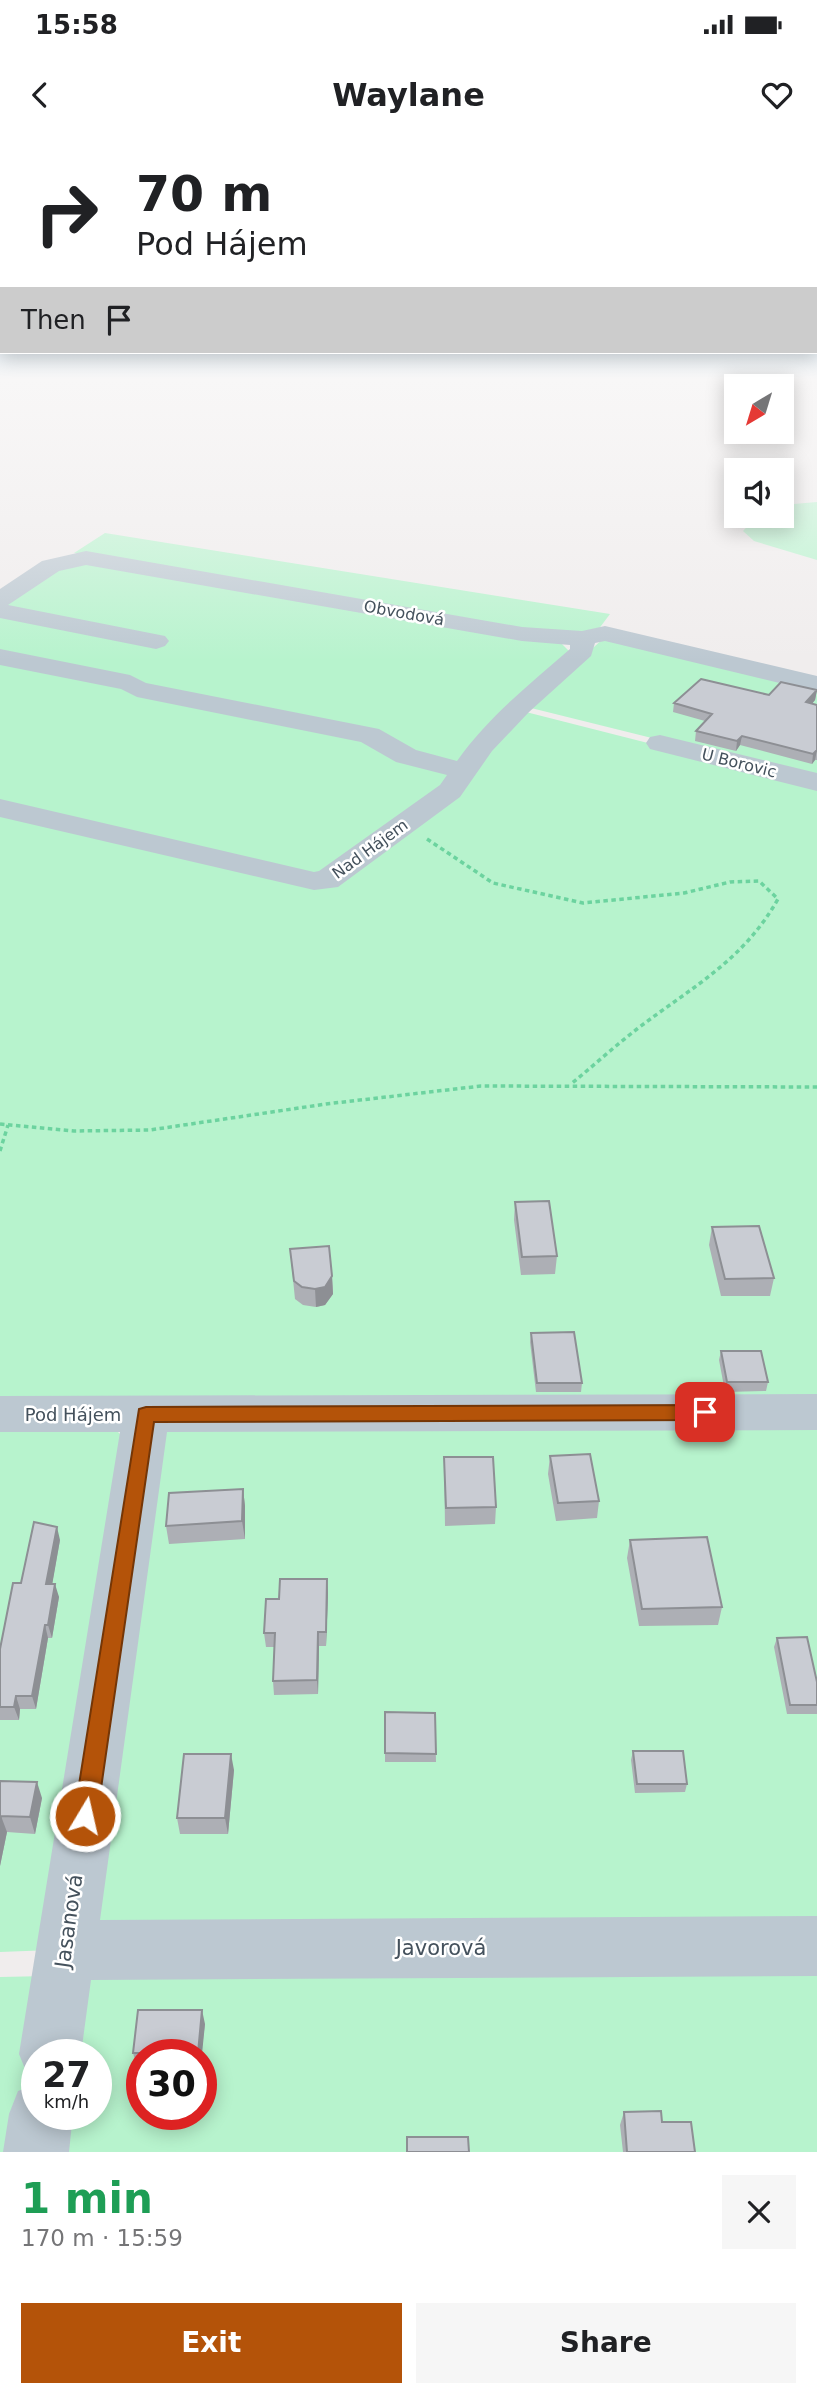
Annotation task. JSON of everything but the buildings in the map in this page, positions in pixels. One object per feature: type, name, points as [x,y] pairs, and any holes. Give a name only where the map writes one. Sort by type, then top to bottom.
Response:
[{"type":"street","name":"Obvodová","points":[[0,600],[54,562],[86,558],[522,634],[583,639],[606,634],[817,684]]},
{"type":"street","points":[[0,611],[156,640]]},
{"type":"street","name":"Nad Hájem","points":[[0,808],[314,881],[327,880],[450,791],[482,745],[520,706],[582,651],[583,639]]},
{"type":"street","points":[[0,657],[130,683],[137,689],[369,735],[406,756],[464,771]]},
{"type":"street","name":"U Borovic","points":[[660,743],[817,782]]},
{"type":"street","name":"Pod Hájem","points":[[0,1413],[146,1415],[817,1412]]},
{"type":"street","name":"Jasanová","points":[[52,2039],[146,1415]]},
{"type":"street","name":"Javorová","points":[[65,1950],[817,1947]]},
{"type":"street","points":[[36,2152],[39,2130]]},
{"type":"path","points":[[408,822],[431,843],[493,883],[583,903],[684,893],[730,882],[759,881],[778,899],[768,920],[733,961],[638,1029],[570,1085]]},
{"type":"path","points":[[0,1125],[74,1131],[150,1130],[326,1104],[481,1086],[817,1087]]},
{"type":"path","points":[[0,1152],[8,1125]]},
{"type":"green space","points":[[817,502],[817,560],[754,541],[743,531],[746,528],[794,528],[794,504]]},
{"type":"green space","points":[[105,533],[610,614],[598,630],[555,635],[74,553]]},
{"type":"green space","points":[[83,560],[561,643],[572,654],[475,747],[442,790],[323,878],[0,803],[0,661],[120,684],[126,678],[0,653],[0,615],[156,644],[165,637],[132,635],[0,608],[61,564]]},
{"type":"green space","points":[[604,638],[817,689],[817,779],[527,707]]},
{"type":"green space","points":[[522,711],[817,786],[817,1397],[0,1401],[0,813],[323,886],[454,793]]},
{"type":"green space","points":[[817,1426],[817,1923],[78,1928],[149,1427]]},
{"type":"green space","points":[[114,1428],[131,1445],[52,1950],[0,1952],[0,1430]]},
{"type":"green space","points":[[817,1972],[817,2152],[46,2152],[49,2130],[112,2130],[112,2039],[62,2039],[71,1974]]},
{"type":"green space","points":[[48,1976],[38,2039],[21,2039],[21,2130],[24,2130],[21,2152],[0,2152],[0,1977]]},
{"type":"route","points":[[85,1816],[146,1415],[705,1412]]}]
